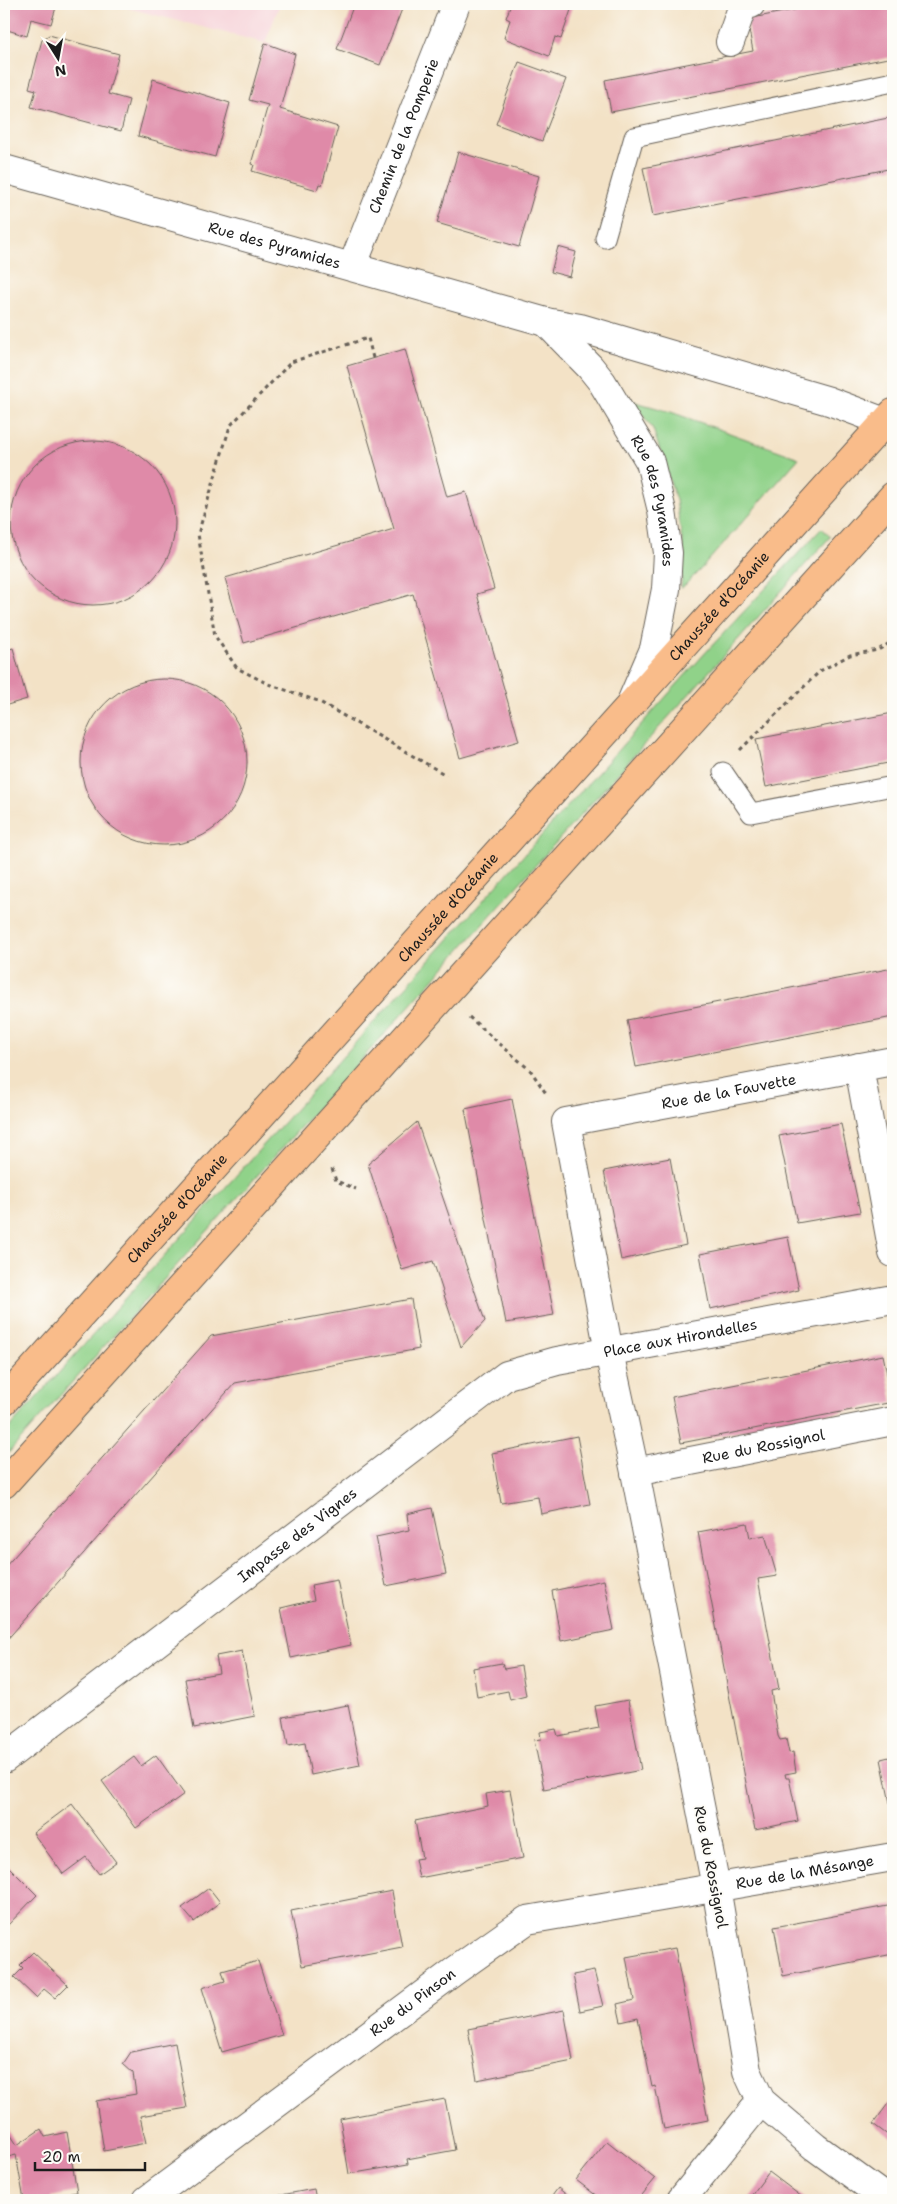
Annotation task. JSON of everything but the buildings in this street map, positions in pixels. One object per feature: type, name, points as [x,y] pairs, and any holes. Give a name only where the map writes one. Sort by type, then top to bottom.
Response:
[{"type":"main road","name":"Chaussée d'Océanie","points":[[4,1402],[630,706],[891,420]]},
{"type":"main road","points":[[4,1484],[893,496]]},
{"type":"street","name":"Chemin de la Pomperie","points":[[352,267],[456,4]]},
{"type":"street","points":[[730,42],[743,5],[751,4]]},
{"type":"street","name":"Rue des Pyramides","points":[[4,169],[546,322],[580,328],[891,420]]},
{"type":"street","name":"Rue des Pyramides","points":[[546,322],[602,382],[650,462],[662,511],[668,553],[664,598],[654,649],[630,706]]},
{"type":"street","name":"Rue de la Fauvette","points":[[566,1122],[893,1061]]},
{"type":"street","points":[[858,1067],[893,1252]]},
{"type":"street","name":"Place aux Hirondelles","points":[[566,1122],[609,1352],[893,1299]]},
{"type":"street","name":"Rue du Rossignol","points":[[609,1352],[635,1472],[716,1887],[747,2071],[761,2101],[815,2147],[888,2200]]},
{"type":"street","name":"Impasse des Vignes","points":[[4,1758],[507,1375],[557,1360],[609,1352]]},
{"type":"street","name":"Rue du Rossignol","points":[[635,1472],[893,1421]]},
{"type":"street","name":"Rue de la Mésange","points":[[716,1887],[893,1857]]},
{"type":"street","name":"Rue du Pinson","points":[[147,2200],[456,1970],[527,1920],[716,1887]]},
{"type":"street","points":[[681,2200],[761,2101]]},
{"type":"lane","points":[[605,238],[634,137],[893,82]]},
{"type":"lane","points":[[723,772],[751,813],[893,786]]},
{"type":"path","points":[[373,358],[368,338],[292,362],[230,426],[198,534],[215,636],[237,668],[268,684],[318,701],[446,775]]},
{"type":"path","points":[[723,772],[747,742],[820,671],[850,655],[878,650],[893,641]]},
{"type":"path","points":[[464,1012],[531,1071],[566,1122]]},
{"type":"path","points":[[330,1162],[336,1181],[356,1188]]},
{"type":"shaded area","points":[[112,4],[280,4],[265,43]]},
{"type":"green space","points":[[632,401],[671,412],[799,458],[681,589],[684,553],[676,500],[653,429]]},
{"type":"green space","points":[[822,528],[830,537],[4,1458],[4,1434],[707,651]]}]
